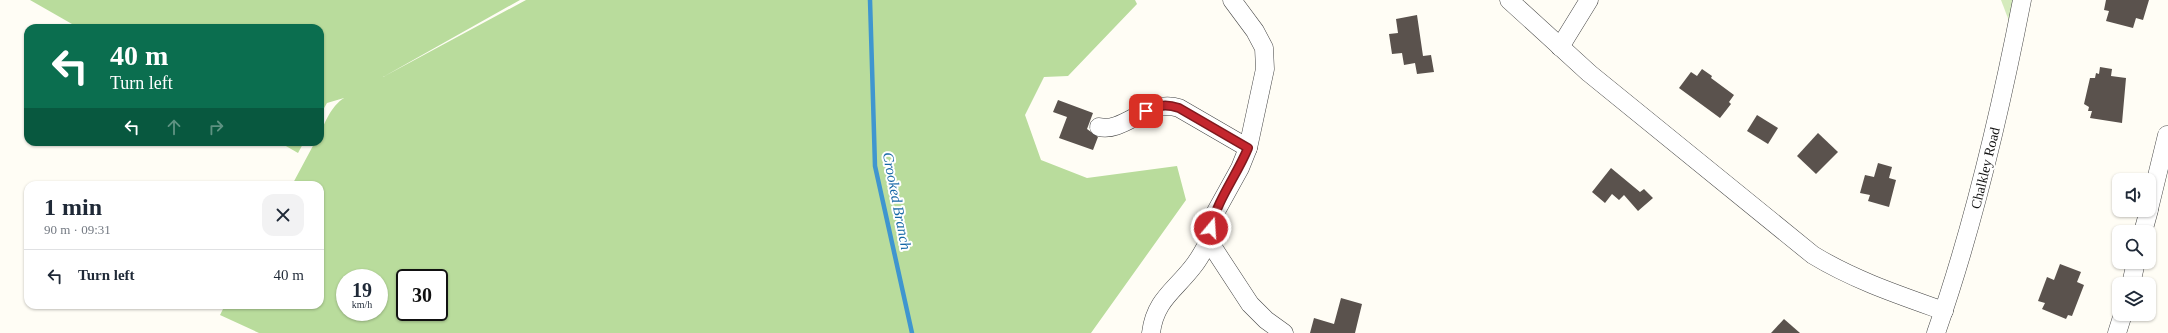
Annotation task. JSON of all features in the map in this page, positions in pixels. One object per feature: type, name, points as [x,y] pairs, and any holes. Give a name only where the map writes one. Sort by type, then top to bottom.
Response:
[{"type":"street","points":[[1232,0],[1255,31],[1264,48],[1266,57],[1265,69],[1248,148],[1240,168],[1214,215],[1211,238],[1214,249],[1250,304],[1266,320],[1284,333]]},
{"type":"street","points":[[1509,0],[1589,73],[1813,255],[1840,271],[1877,287],[1944,311]]},
{"type":"street","points":[[1560,47],[1588,0]]},
{"type":"street","name":"Chalkley Road","points":[[1936,333],[1963,252],[2003,97],[2022,0]]},
{"type":"street","points":[[1099,127],[1110,127],[1159,105],[1169,105],[1179,108],[1248,148]]},
{"type":"street","points":[[2156,180],[2167,135]]},
{"type":"street","points":[[1151,333],[1157,308],[1165,296],[1182,280],[1196,263],[1211,238]]},
{"type":"street","points":[[2117,333],[2121,321]]},
{"type":"green space","points":[[30,0],[520,0],[383,77],[526,0],[1135,0],[1137,4],[1068,76],[1044,77],[1025,115],[1041,160],[1087,178],[1177,166],[1186,200],[1091,333],[259,333],[220,315],[223,309],[324,309],[324,181],[294,181],[313,146],[324,146],[324,124],[331,111],[344,98],[327,103],[324,108],[324,24],[72,24]]},
{"type":"green space","points":[[2001,0],[2013,0],[2009,21]]},
{"type":"green space","points":[[286,146],[302,146],[298,153]]},
{"type":"building","points":[[2106,0],[2149,0],[2143,20],[2136,18],[2133,28],[2106,21],[2109,11],[2104,10]]},
{"type":"building","points":[[1417,15],[1423,56],[1431,55],[1434,72],[1417,74],[1415,63],[1404,65],[1402,53],[1392,54],[1389,34],[1398,33],[1396,19]]},
{"type":"building","points":[[2100,67],[2112,69],[2111,76],[2126,78],[2122,123],[2090,118],[2092,111],[2088,111],[2089,107],[2084,104],[2090,78],[2095,78],[2096,73],[2099,74]]},
{"type":"building","points":[[1702,69],[1712,76],[1711,78],[1734,95],[1729,102],[1731,104],[1720,118],[1679,88],[1691,72],[1697,76]]},
{"type":"building","points":[[1058,100],[1093,113],[1087,129],[1098,137],[1093,150],[1059,138],[1067,117],[1053,112]]},
{"type":"building","points":[[1757,115],[1778,128],[1768,144],[1747,131]]},
{"type":"building","points":[[1818,133],[1838,152],[1816,174],[1797,156]]},
{"type":"building","points":[[1878,163],[1892,167],[1889,178],[1896,180],[1889,207],[1868,201],[1870,195],[1860,193],[1865,175],[1874,177]]},
{"type":"building","points":[[1611,168],[1640,192],[1644,189],[1653,198],[1638,211],[1624,195],[1619,200],[1612,194],[1605,203],[1592,192]]},
{"type":"building","points":[[2060,264],[2081,272],[2077,282],[2084,285],[2072,316],[2068,315],[2066,319],[2042,309],[2045,303],[2038,301],[2047,277],[2054,280]]},
{"type":"building","points":[[1341,298],[1362,304],[1355,333],[1310,333],[1314,318],[1334,324]]},
{"type":"building","points":[[1784,319],[1800,333],[1771,333]]},
{"type":"waterway","name":"Crooked Branch","points":[[870,0],[875,166],[912,333]]},
{"type":"route","points":[[1146,111],[1159,105],[1169,105],[1179,108],[1248,148],[1240,168],[1214,215],[1211,228]]}]
